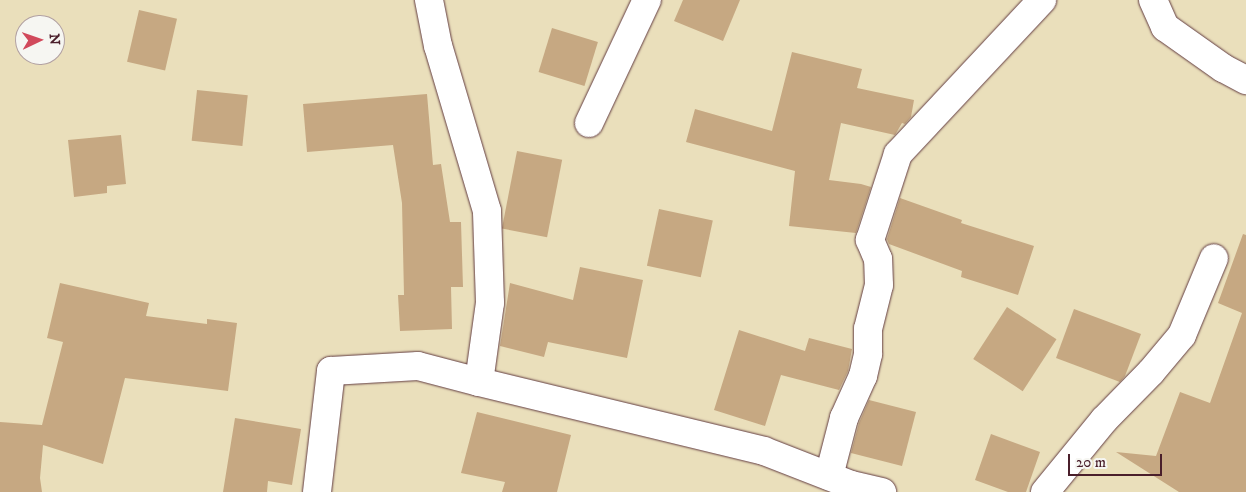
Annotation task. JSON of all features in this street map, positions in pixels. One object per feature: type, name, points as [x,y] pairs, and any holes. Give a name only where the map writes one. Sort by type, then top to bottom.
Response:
[{"type":"street","points":[[429,0],[438,46],[487,211],[490,303],[479,382]]},
{"type":"street","points":[[589,123],[647,0]]},
{"type":"street","points":[[829,476],[844,418],[863,376],[868,354],[868,329],[879,286],[878,259],[870,240],[898,154],[1042,0]]},
{"type":"street","points":[[1153,0],[1165,28],[1222,68],[1246,80]]},
{"type":"street","points":[[1045,492],[1104,420],[1151,372],[1182,335],[1214,258]]},
{"type":"street","points":[[317,492],[331,372],[418,366],[764,451],[850,485],[882,492]]},
{"type":"building","points":[[683,0],[740,0],[723,41],[674,21]]},
{"type":"building","points":[[139,10],[177,19],[165,70],[127,62]]},
{"type":"building","points":[[552,28],[598,42],[584,86],[539,72]]},
{"type":"building","points":[[792,52],[862,69],[857,88],[914,100],[911,117],[905,124],[902,123],[895,135],[841,123],[829,180],[871,187],[856,233],[789,226],[795,171],[686,142],[695,109],[772,131]]},
{"type":"building","points":[[197,90],[248,95],[242,146],[192,141]]},
{"type":"building","points":[[427,94],[433,165],[441,164],[450,222],[461,222],[463,287],[451,287],[452,329],[400,331],[398,295],[404,295],[402,203],[393,145],[307,152],[303,104]]},
{"type":"building","points":[[121,135],[126,184],[107,186],[107,193],[74,197],[68,140]]},
{"type":"building","points":[[517,151],[562,160],[547,237],[502,229]]},
{"type":"building","points":[[900,198],[962,220],[961,223],[1034,246],[1018,295],[961,277],[962,271],[889,244],[887,239]]},
{"type":"building","points":[[659,209],[713,220],[701,277],[647,266]]},
{"type":"building","points":[[1243,234],[1246,235],[1246,492],[1179,492],[1116,452],[1156,456],[1180,392],[1210,403],[1242,313],[1218,303]]},
{"type":"building","points":[[580,267],[643,280],[627,358],[548,342],[544,357],[500,346],[510,283],[573,300]]},
{"type":"building","points":[[60,283],[149,303],[146,316],[207,324],[207,319],[237,323],[228,391],[125,378],[103,464],[43,445],[40,478],[42,492],[0,492],[0,422],[42,425],[63,342],[47,338]]},
{"type":"building","points":[[1007,307],[1056,339],[1023,391],[973,359]]},
{"type":"building","points":[[1074,309],[1141,334],[1125,376],[1120,382],[1056,358]]},
{"type":"building","points":[[739,330],[805,351],[809,338],[852,349],[848,371],[839,390],[781,375],[765,426],[714,410]]},
{"type":"building","points":[[869,400],[916,412],[902,466],[851,453],[859,423]]},
{"type":"building","points":[[477,412],[571,435],[557,492],[502,492],[505,482],[461,473]]},
{"type":"building","points":[[235,418],[301,429],[292,485],[268,481],[267,492],[223,492]]},
{"type":"building","points":[[991,434],[1040,452],[1026,492],[1008,492],[975,480]]}]
